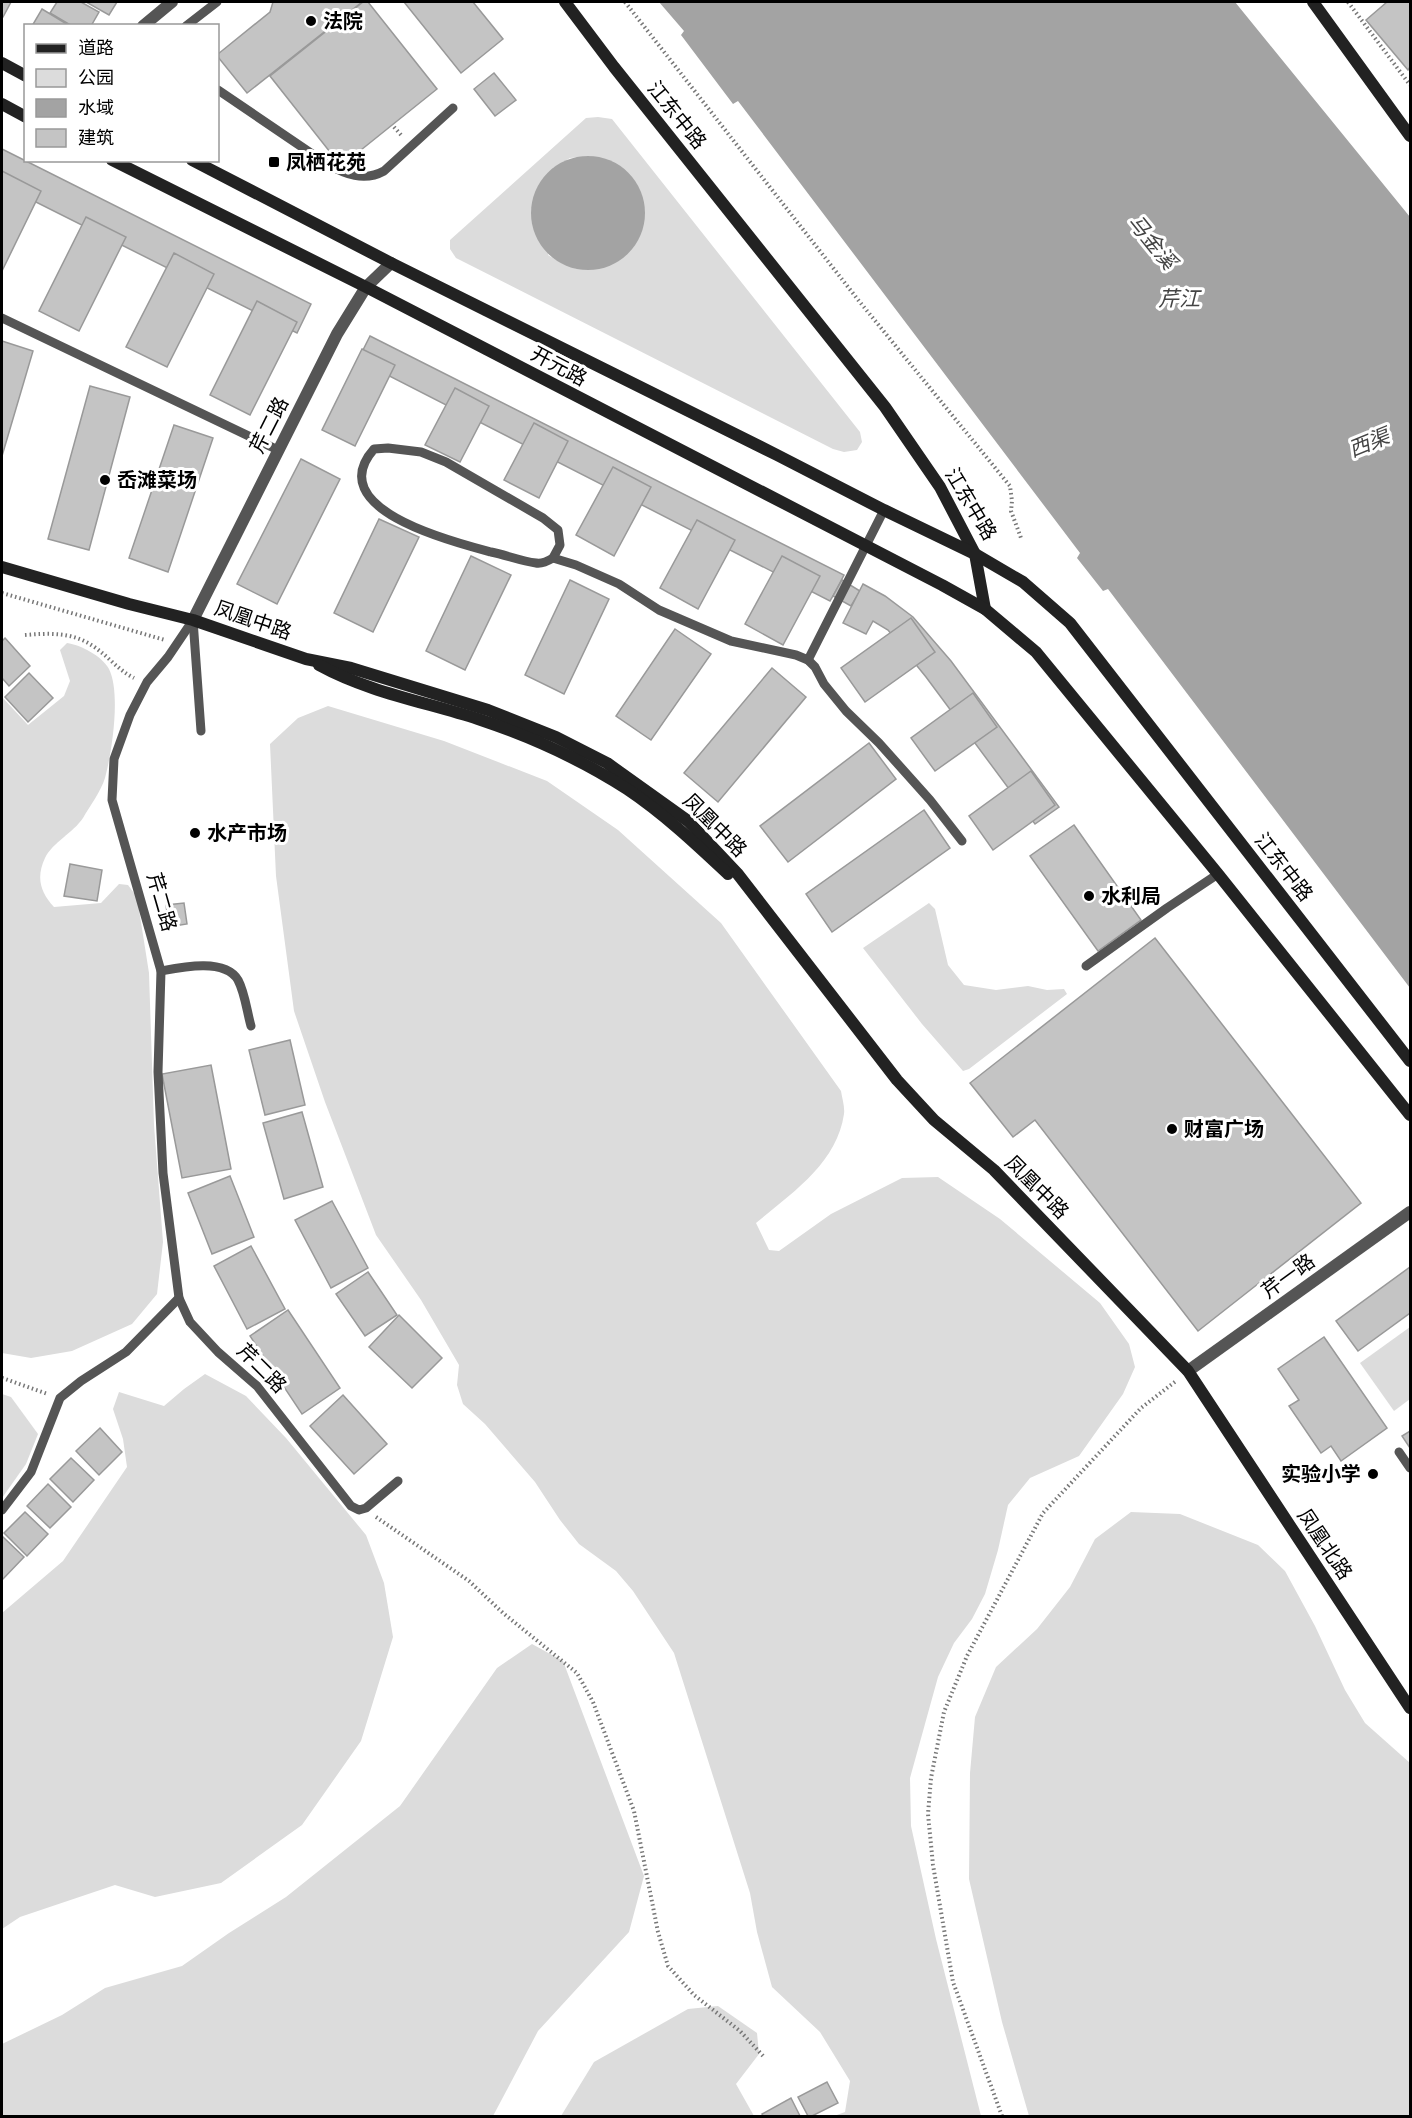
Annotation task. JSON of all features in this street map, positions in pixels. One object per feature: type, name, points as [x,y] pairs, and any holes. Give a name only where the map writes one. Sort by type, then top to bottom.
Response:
[{"type":"main road","name":"江东中路","points":[[565,2],[614,67],[885,407],[940,487],[975,554],[1023,582],[1070,623],[1410,1061]]},
{"type":"main road","points":[[1313,2],[1410,136]]},
{"type":"main road","points":[[2,63],[24,75]]},
{"type":"main road","points":[[2,104],[24,116]]},
{"type":"main road","name":"开元路","points":[[116,162],[366,287],[985,609]]},
{"type":"main road","name":"开元路","points":[[196,162],[391,263],[975,554]]},
{"type":"main road","points":[[975,554],[985,609],[1036,652],[1218,874],[1410,1115]]},
{"type":"main road","name":"凤凰中路","points":[[2,567],[193,620],[306,658],[344,679],[478,719],[543,745],[626,789],[672,824],[768,913],[897,1080],[934,1120],[994,1170],[1188,1371]]},
{"type":"main road","name":"凤凰北路","points":[[1188,1371],[1410,1708]]},
{"type":"street","points":[[145,24],[172,2]]},
{"type":"street","name":"芹二路","points":[[193,620],[337,334],[366,287],[391,263]]},
{"type":"street","name":"芹一路","points":[[1188,1371],[1410,1212]]},
{"type":"lane","points":[[189,24],[217,2]]},
{"type":"lane","points":[[219,91],[327,164],[343,173],[359,177],[371,176],[384,171],[453,108]]},
{"type":"lane","points":[[2,318],[278,450]]},
{"type":"lane","points":[[553,558],[560,545],[558,530],[543,518],[446,462],[421,452],[388,448],[374,449],[363,461],[362,479],[371,500],[389,516],[416,528],[538,564],[553,558],[576,565],[619,584],[659,610],[731,641],[808,660],[846,711],[879,743],[930,800],[962,841]]},
{"type":"lane","points":[[808,660],[884,510]]},
{"type":"lane","points":[[193,620],[201,731]]},
{"type":"lane","name":"芹二路","points":[[193,620],[147,682],[130,715],[114,759],[112,800],[161,971],[158,1072],[163,1173],[179,1298],[190,1322],[218,1352],[257,1386],[351,1506],[359,1510]]},
{"type":"lane","points":[[1086,966],[1218,874]]},
{"type":"lane","points":[[161,971],[207,965],[232,973],[239,981],[251,1026]]},
{"type":"lane","points":[[2,1510],[31,1472],[60,1398],[81,1381],[126,1352],[179,1298]]},
{"type":"lane","points":[[1399,1452],[1410,1468]]},
{"type":"lane","points":[[359,1510],[366,1508],[398,1481]]},
{"type":"path","points":[[626,2],[859,301],[1010,486],[1011,511],[1021,538]]},
{"type":"path","points":[[1348,2],[1410,86]]},
{"type":"path","points":[[2,593],[177,644]]},
{"type":"path","points":[[25,635],[63,634],[80,639],[94,646],[122,672],[147,682]]},
{"type":"path","points":[[1002,2116],[953,1982],[933,1865],[928,1814],[931,1778],[944,1712],[968,1656],[1043,1513],[1141,1408],[1188,1371]]},
{"type":"path","points":[[2,1378],[60,1398]]},
{"type":"path","points":[[359,1510],[380,1518],[469,1581],[503,1613],[577,1672],[593,1702],[634,1811],[658,1932],[668,1966],[694,1995],[740,2031],[765,2058]]},
{"type":"green space","points":[[586,118],[612,119],[860,432],[862,442],[857,450],[844,452],[833,449],[456,258],[450,249],[450,240]],"holes":[[[590,156],[644,220],[637,239],[621,256],[596,268],[580,269],[565,265],[548,255],[553,168],[570,158]]]},
{"type":"green space","points":[[67,643],[91,652],[109,669],[113,680],[115,707],[113,738],[108,767],[101,788],[79,823],[49,852],[42,865],[40,878],[45,896],[54,907],[101,903],[119,884],[128,885],[137,897],[149,973],[154,1125],[163,1242],[157,1294],[132,1324],[72,1351],[31,1358],[2,1353],[2,697],[28,725],[64,696],[70,681],[60,650]]},
{"type":"green space","points":[[328,706],[444,741],[547,781],[618,830],[721,923],[841,1091],[844,1105],[840,1132],[823,1162],[798,1188],[756,1223],[769,1250],[779,1251],[831,1214],[902,1178],[938,1177],[1000,1219],[1100,1303],[1129,1344],[1135,1367],[1123,1394],[1079,1456],[1030,1478],[1008,1505],[985,1594],[972,1619],[954,1643],[938,1677],[910,1778],[911,1826],[936,1939],[981,2116],[834,2116],[845,2112],[850,2081],[820,2032],[772,1987],[757,1932],[750,1893],[674,1653],[633,1591],[616,1571],[579,1544],[535,1482],[485,1424],[463,1404],[457,1385],[459,1365],[421,1300],[376,1235],[325,1102],[294,1011],[276,876],[270,744],[298,718]]},
{"type":"green space","points":[[929,903],[935,909],[948,965],[964,985],[996,990],[1028,986],[1047,990],[1064,989],[1067,994],[969,1069],[963,1071],[922,1024],[863,948]]},
{"type":"green space","points":[[1410,1327],[1410,1399],[1394,1411],[1360,1363]]},
{"type":"green space","points":[[205,1374],[246,1396],[286,1438],[366,1535],[384,1583],[393,1637],[361,1741],[302,1825],[221,1883],[155,1897],[115,1885],[20,1917],[2,1929],[2,1613],[63,1561],[127,1467],[123,1439],[113,1409],[119,1392],[164,1406]]},
{"type":"green space","points":[[2,1394],[11,1397],[38,1434],[26,1464],[2,1498]]},
{"type":"green space","points":[[1131,1512],[1180,1514],[1258,1545],[1285,1571],[1315,1626],[1345,1690],[1365,1723],[1410,1763],[1410,2116],[1029,2116],[1002,2022],[969,1879],[970,1773],[975,1717],[996,1667],[1037,1629],[1070,1587],[1095,1539]]},
{"type":"green space","points":[[532,1644],[563,1661],[644,1876],[629,1932],[538,2031],[493,2116],[2,2116],[2,2044],[62,2015],[105,1988],[182,1966],[286,1897],[400,1806],[497,1668]]},
{"type":"green space","points":[[718,2006],[757,2033],[759,2054],[736,2084],[754,2116],[561,2116],[594,2062],[688,2009]]},
{"type":"water","name":"芹江","points":[[659,2],[1235,2],[1410,217],[1410,988],[1108,589],[1103,591],[1077,558],[1080,553],[738,101],[733,104],[681,35],[684,31]]},
{"type":"water","points":[[588,156],[610,161],[628,173],[640,191],[645,213],[640,235],[628,253],[610,265],[588,270],[566,265],[548,253],[536,235],[531,213],[536,191],[548,173],[566,161]]},
{"type":"building","points":[[2,2],[11,2],[3,17],[2,17]]},
{"type":"building","points":[[57,2],[81,2],[99,12],[92,24],[69,24],[50,13]]},
{"type":"building","points":[[86,2],[117,2],[109,15]]},
{"type":"building","points":[[273,2],[362,2],[247,93],[219,58],[219,53],[270,12]]},
{"type":"building","points":[[363,2],[368,2],[437,89],[341,166],[270,76]]},
{"type":"building","points":[[404,2],[473,2],[503,39],[461,73]]},
{"type":"building","points":[[1387,2],[1410,2],[1410,67],[1408,70],[1366,20]]},
{"type":"building","points":[[42,9],[67,24],[33,24]]},
{"type":"building","points":[[494,73],[516,100],[495,116],[474,89]]},
{"type":"building","points":[[2,149],[311,304],[297,333],[2,185]]},
{"type":"building","points":[[2,171],[41,191],[2,271]]},
{"type":"building","points":[[86,217],[126,237],[79,331],[39,311]]},
{"type":"building","points":[[174,253],[214,274],[167,367],[126,347]]},
{"type":"building","points":[[257,301],[297,322],[250,415],[210,395]]},
{"type":"building","points":[[370,336],[844,575],[833,596],[830,601],[358,360]]},
{"type":"building","points":[[2,341],[33,351],[2,456]]},
{"type":"building","points":[[362,349],[395,365],[355,446],[322,430]]},
{"type":"building","points":[[90,386],[130,397],[89,550],[48,539]]},
{"type":"building","points":[[455,388],[489,406],[460,462],[425,445]]},
{"type":"building","points":[[534,423],[568,441],[539,498],[504,480]]},
{"type":"building","points":[[174,425],[213,438],[168,572],[129,558]]},
{"type":"building","points":[[301,459],[340,479],[277,604],[237,584]]},
{"type":"building","points":[[613,467],[651,487],[614,556],[576,535]]},
{"type":"building","points":[[379,519],[419,537],[373,632],[334,613]]},
{"type":"building","points":[[697,520],[735,540],[698,609],[660,588]]},
{"type":"building","points":[[471,556],[511,575],[465,670],[426,651]]},
{"type":"building","points":[[782,556],[820,576],[783,645],[745,624]]},
{"type":"building","points":[[570,580],[609,599],[564,694],[525,675]]},
{"type":"building","points":[[842,580],[860,591],[851,606],[833,596]]},
{"type":"building","points":[[863,584],[885,596],[913,617],[951,661],[1059,807],[1035,824],[926,677],[888,630],[873,621],[866,634],[843,623]]},
{"type":"building","points":[[911,618],[935,652],[865,702],[841,668]]},
{"type":"building","points":[[675,629],[711,654],[651,740],[616,716]]},
{"type":"building","points":[[5,638],[30,666],[9,686],[2,678],[2,641]]},
{"type":"building","points":[[772,668],[806,697],[718,802],[684,773]]},
{"type":"building","points":[[29,673],[53,698],[28,722],[5,697]]},
{"type":"building","points":[[973,693],[997,727],[935,771],[911,738]]},
{"type":"building","points":[[869,743],[896,779],[788,862],[760,826]]},
{"type":"building","points":[[1031,771],[1055,805],[993,850],[969,816]]},
{"type":"building","points":[[924,810],[950,848],[832,932],[806,894]]},
{"type":"building","points":[[1074,825],[1141,920],[1098,951],[1030,856]]},
{"type":"building","points":[[70,864],[102,870],[97,901],[64,896]]},
{"type":"building","points":[[184,903],[187,924],[169,927],[166,905]]},
{"type":"building","name":"财富广场","points":[[1155,938],[1361,1203],[1198,1331],[1035,1120],[1013,1137],[970,1083]]},
{"type":"building","points":[[290,1040],[305,1105],[265,1115],[249,1050]]},
{"type":"building","points":[[211,1065],[231,1169],[182,1178],[162,1074]]},
{"type":"building","points":[[302,1112],[323,1187],[284,1199],[263,1123]]},
{"type":"building","points":[[230,1176],[254,1237],[212,1254],[188,1193]]},
{"type":"building","points":[[332,1201],[368,1268],[331,1288],[295,1220]]},
{"type":"building","points":[[251,1246],[285,1309],[247,1329],[214,1266]]},
{"type":"building","points":[[1410,1267],[1410,1313],[1358,1351],[1336,1321]]},
{"type":"building","points":[[368,1272],[397,1315],[365,1336],[336,1294]]},
{"type":"building","points":[[288,1310],[340,1388],[302,1414],[250,1336]]},
{"type":"building","points":[[399,1315],[442,1358],[412,1388],[369,1347]]},
{"type":"building","points":[[1324,1337],[1387,1428],[1341,1461],[1331,1446],[1321,1453],[1289,1406],[1299,1400],[1278,1369]]},
{"type":"building","points":[[343,1395],[387,1444],[354,1474],[310,1426]]},
{"type":"building","points":[[100,1428],[122,1452],[99,1475],[76,1451]]},
{"type":"building","points":[[1410,1431],[1410,1448],[1402,1436]]},
{"type":"building","points":[[71,1458],[94,1480],[73,1502],[50,1479]]},
{"type":"building","points":[[48,1484],[71,1507],[50,1528],[27,1506]]},
{"type":"building","points":[[25,1512],[48,1534],[27,1556],[4,1533]]},
{"type":"building","points":[[2,1536],[24,1557],[3,1579],[2,1578]]},
{"type":"building","points":[[827,2082],[838,2103],[808,2116],[798,2097]]},
{"type":"building","points":[[791,2098],[800,2116],[763,2116],[762,2114]]},
{"type":"place","name":"法院","points":[[311,21]]},
{"type":"place","name":"凤栖花苑","points":[[274,162]]},
{"type":"place","name":"岙滩菜场","points":[[105,480]]},
{"type":"place","name":"水产市场","points":[[195,833]]},
{"type":"place","name":"水利局","points":[[1089,896]]},
{"type":"place","name":"财富广场","points":[[1172,1129]]},
{"type":"place","name":"实验小学","points":[[1373,1474]]},
{"type":"water label","name":"马金溪","points":[[1152,242]]},
{"type":"water label","name":"西渠","points":[[1369,443]]}]
